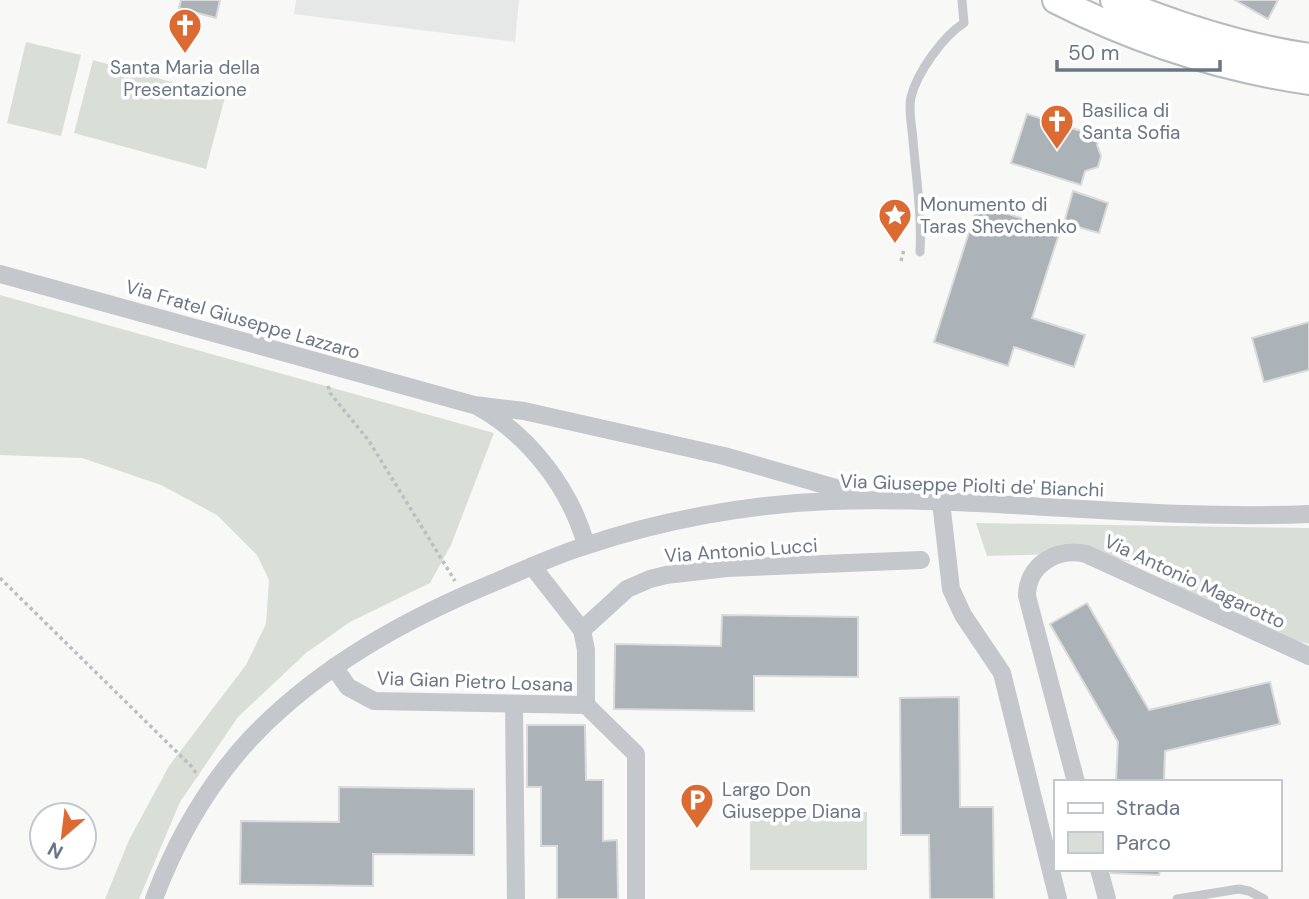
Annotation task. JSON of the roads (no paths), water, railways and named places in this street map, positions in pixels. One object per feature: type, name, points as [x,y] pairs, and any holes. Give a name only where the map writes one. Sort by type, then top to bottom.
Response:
[{"type":"main road","points":[[1056,0],[1164,46],[1230,64],[1309,80]]},
{"type":"main road","points":[[1114,0],[1205,34],[1309,57]]},
{"type":"street","name":"Via Fratel Giuseppe Lazzaro","points":[[0,274],[474,405],[510,408],[711,453],[880,500]]},
{"type":"street","name":"Via Fratel Giuseppe Lazzaro","points":[[474,405],[512,429],[536,455],[571,505],[586,545]]},
{"type":"street","name":"Via Giuseppe Piolti de' Bianchi","points":[[154,899],[176,849],[209,792],[251,738],[292,699],[334,667],[388,632],[463,595],[586,545],[651,528],[750,508],[827,501],[941,502],[1150,514],[1309,514]]},
{"type":"street","points":[[941,502],[951,589],[963,615],[1002,673],[1058,899]]},
{"type":"street","name":"Via Antonio Magarotto","points":[[1075,780],[1027,596],[1027,583],[1033,571],[1050,558],[1075,552],[1091,556],[1309,656]]},
{"type":"street","name":"Via Antonio Lucci","points":[[582,630],[627,589],[666,575],[727,568],[921,560]]},
{"type":"street","points":[[532,566],[582,630],[586,650],[586,705],[636,754],[636,899]]},
{"type":"street","name":"Via Gian Pietro Losana","points":[[334,667],[348,687],[369,700],[586,705]]},
{"type":"street","points":[[514,704],[516,899]]},
{"type":"street","points":[[1100,871],[1107,899]]},
{"type":"lane","points":[[920,253],[921,218],[917,197],[911,98],[919,76],[928,62],[956,28],[964,23],[962,0]]},
{"type":"lane","points":[[1177,899],[1239,888],[1264,899]]},
{"type":"place","name":"Santa Maria della Presentazione","points":[[185,55]]},
{"type":"place","name":"Basilica di Santa Sofia","points":[[1057,151]]},
{"type":"place","name":"Monumento di Taras Shevchenko","points":[[895,245]]},
{"type":"place","name":"Largo Don Giuseppe Diana","points":[[697,830]]}]
